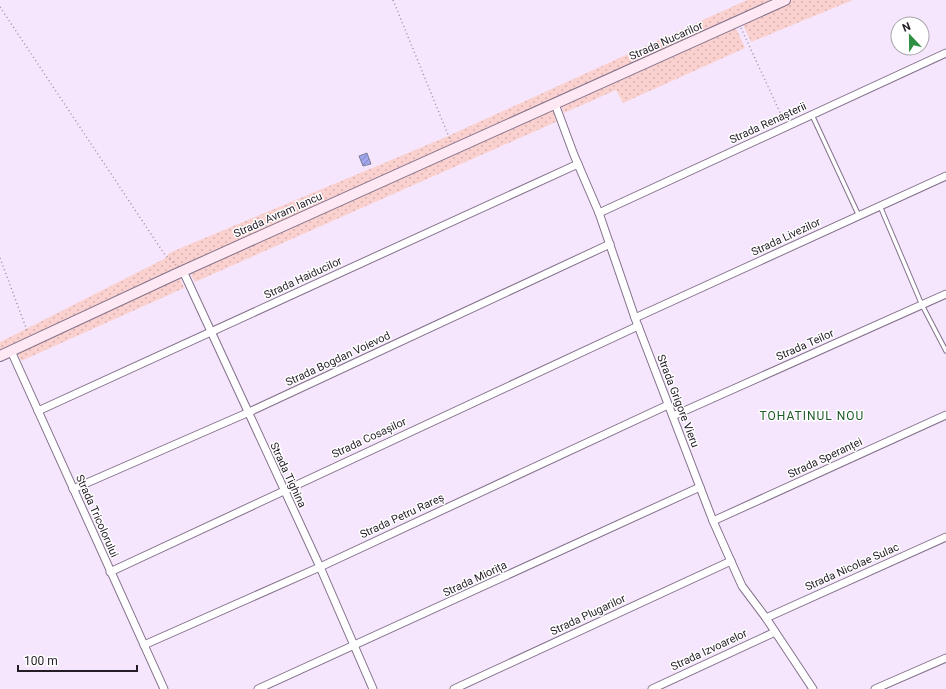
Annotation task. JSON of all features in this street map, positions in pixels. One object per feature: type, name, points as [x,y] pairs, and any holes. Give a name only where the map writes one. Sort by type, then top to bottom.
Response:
[{"type":"street","name":"Strada Nucarilor","points":[[555,104],[785,0]]},
{"type":"street","name":"Strada Renașterii","points":[[599,213],[946,53]]},
{"type":"street","name":"Strada Avram Iancu","points":[[0,356],[183,271],[555,104]]},
{"type":"street","name":"Strada Grigore Vieru","points":[[555,104],[599,213],[635,318],[713,521],[742,586],[776,632],[813,689]]},
{"type":"street","name":"Strada Haiducilor","points":[[38,411],[578,164]]},
{"type":"street","name":"Strada Livezilor","points":[[635,318],[946,176]]},
{"type":"street","name":"Strada Bogdan Voievod","points":[[73,489],[247,413],[610,244]]},
{"type":"street","name":"Strada Tighina","points":[[183,271],[247,413],[320,567],[373,689]]},
{"type":"street","name":"Strada Teilor","points":[[673,416],[946,294]]},
{"type":"street","name":"Strada Cosașilor","points":[[110,572],[283,490],[638,326]]},
{"type":"street","name":"Strada Tricolorului","points":[[11,351],[164,689]]},
{"type":"street","name":"Strada Petru Rareș","points":[[144,645],[320,567],[668,405]]},
{"type":"street","name":"Strada Speranței","points":[[713,521],[946,415]]},
{"type":"street","name":"Strada Miorița","points":[[258,689],[700,488]]},
{"type":"street","name":"Strada Nicolae Sulac","points":[[766,618],[946,537]]},
{"type":"street","name":"Strada Plugarilor","points":[[454,689],[731,561]]},
{"type":"street","name":"Strada Izvoarelor","points":[[652,689],[776,632]]},
{"type":"street","points":[[875,689],[946,658]]},
{"type":"lane","points":[[812,115],[859,216]]},
{"type":"lane","points":[[880,206],[922,305],[946,351]]},
{"type":"path","points":[[393,0],[454,149]]},
{"type":"path","points":[[0,7],[165,255],[183,271]]},
{"type":"path","points":[[738,22],[786,126]]},
{"type":"path","points":[[0,258],[31,342]]},
{"type":"shaded area","points":[[747,0],[775,0],[0,352],[0,342],[164,259],[169,253],[446,137]]},
{"type":"shaded area","points":[[792,0],[853,0],[751,42],[742,22]]},
{"type":"shaded area","points":[[735,26],[745,48],[623,103],[616,90],[564,113],[561,106]]},
{"type":"shaded area","points":[[554,109],[558,121],[195,282],[190,273]]},
{"type":"shaded area","points":[[180,278],[184,288],[21,361],[17,352]]},
{"type":"building","points":[[367,153],[371,164],[363,166],[359,156]]},
{"type":"district","name":"TOHATINUL NOU","points":[[812,416]]}]
